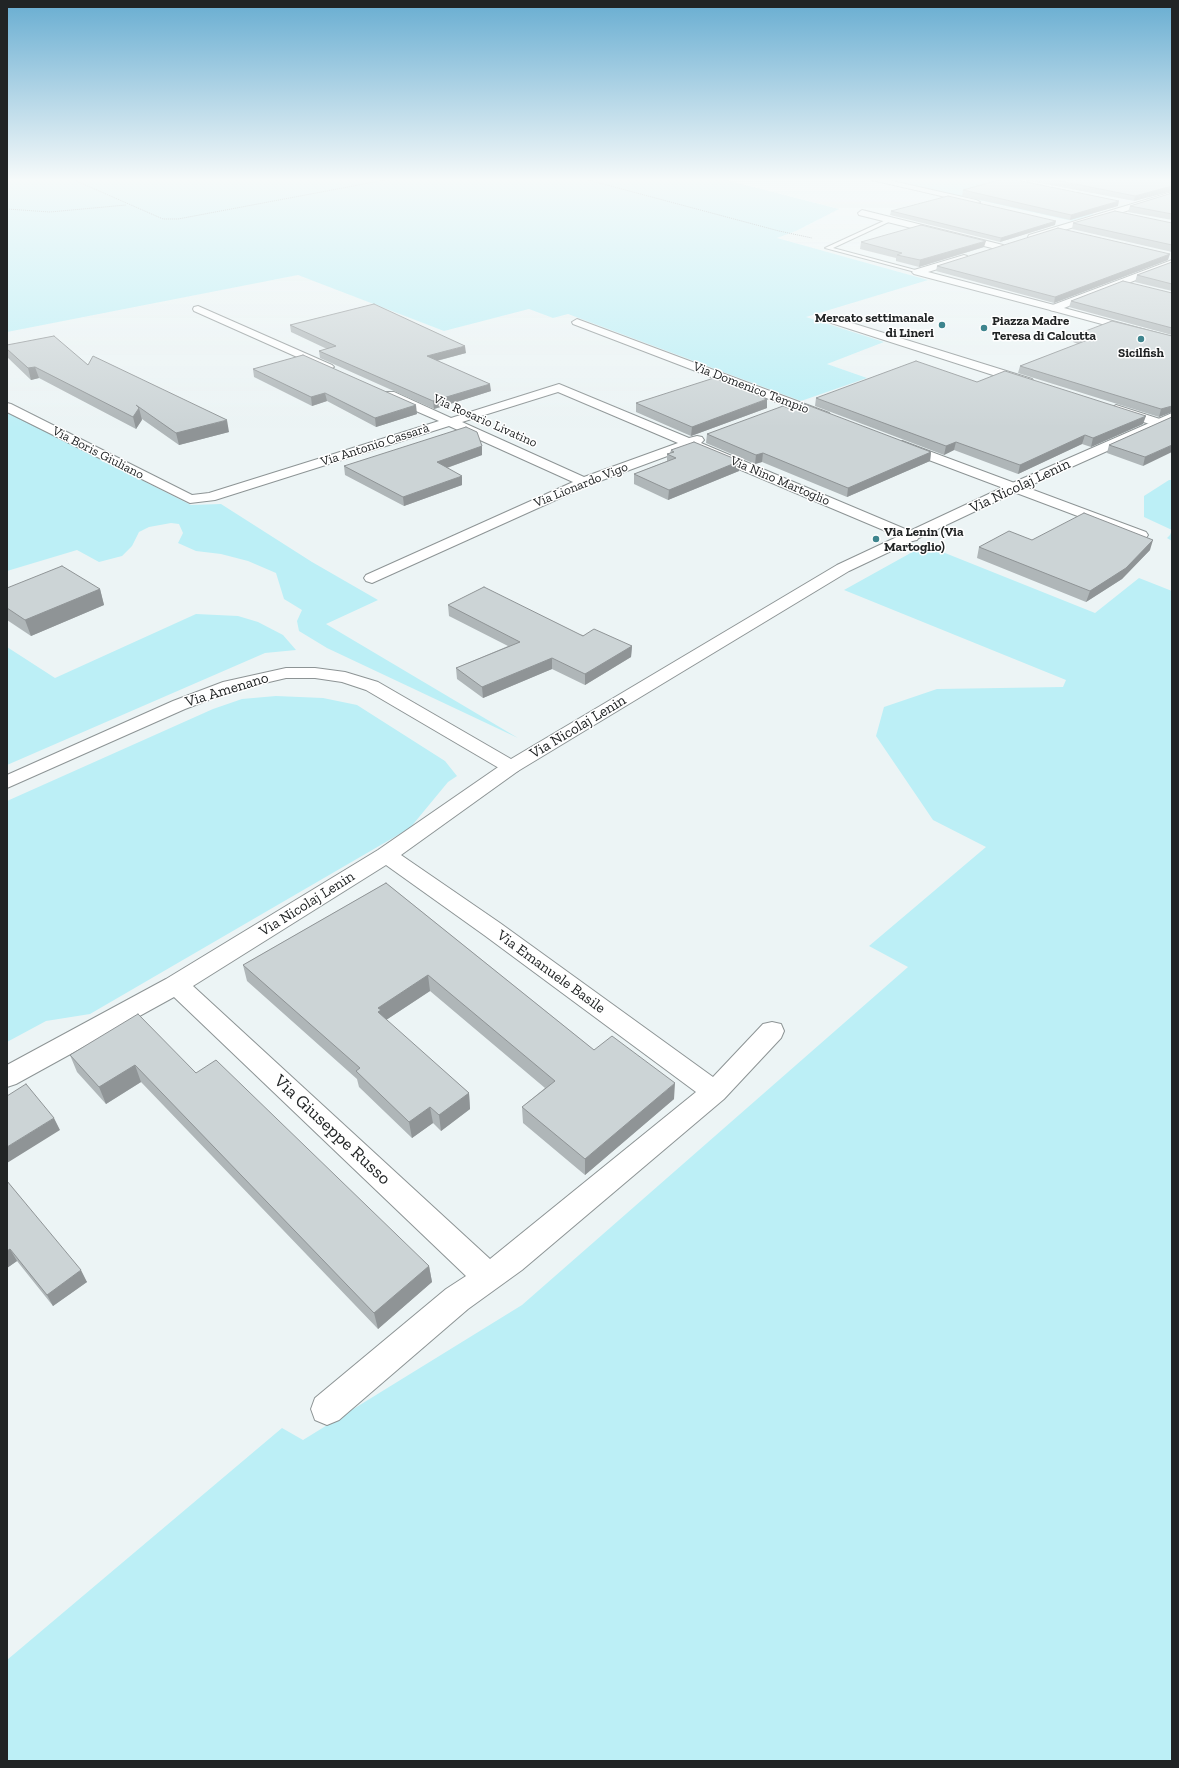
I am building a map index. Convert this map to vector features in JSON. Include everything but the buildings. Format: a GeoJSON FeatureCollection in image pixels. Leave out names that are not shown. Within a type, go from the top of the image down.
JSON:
{"type":"FeatureCollection","features":[{"type":"Feature","properties":{"kind":"street"},"geometry":{"type":"LineString","coordinates":[[918,272],[949,263]]}},
{"type":"Feature","properties":{"kind":"street"},"geometry":{"type":"LineString","coordinates":[[1054,308],[1172,263]]}},
{"type":"Feature","properties":{"kind":"street"},"geometry":{"type":"LineString","coordinates":[[918,272],[1172,340]]}},
{"type":"Feature","properties":{"kind":"street"},"geometry":{"type":"LineString","coordinates":[[1121,283],[1139,287]]}},
{"type":"Feature","properties":{"kind":"street"},"geometry":{"type":"LineString","coordinates":[[198,309],[341,373]]}},
{"type":"Feature","properties":{"kind":"street"},"geometry":{"type":"LineString","coordinates":[[826,318],[1042,386]]}},
{"type":"Feature","properties":{"kind":"street","name":"Via Domenico Tempio"},"geometry":{"type":"LineString","coordinates":[[578,322],[839,421]]}},
{"type":"Feature","properties":{"kind":"street","name":"Via Antonio Cassarà"},"geometry":{"type":"LineString","coordinates":[[190,499],[210,497],[559,388]]}},
{"type":"Feature","properties":{"kind":"street","name":"Via Nino Martoglio"},"geometry":{"type":"LineString","coordinates":[[559,388],[912,537]]}},
{"type":"Feature","properties":{"kind":"street","name":"Via Rosario Livatino"},"geometry":{"type":"LineString","coordinates":[[377,390],[584,482]]}},
{"type":"Feature","properties":{"kind":"street"},"geometry":{"type":"LineString","coordinates":[[780,410],[795,404]]}},
{"type":"Feature","properties":{"kind":"street"},"geometry":{"type":"LineString","coordinates":[[1101,405],[1166,420]]}},
{"type":"Feature","properties":{"kind":"street","name":"Via Boris Giuliano"},"geometry":{"type":"LineString","coordinates":[[7,407],[190,499]]}},
{"type":"Feature","properties":{"kind":"street","name":"Via Nicolaj Lenin"},"geometry":{"type":"LineString","coordinates":[[7,1077],[175,985],[386,855],[511,767],[843,568],[1166,420]]}},
{"type":"Feature","properties":{"kind":"street","name":"Via Lionardo Vigo"},"geometry":{"type":"LineString","coordinates":[[372,578],[584,482],[712,435]]}},
{"type":"Feature","properties":{"kind":"street"},"geometry":{"type":"LineString","coordinates":[[890,440],[1141,535]]}},
{"type":"Feature","properties":{"kind":"street","name":"Via Amenano"},"geometry":{"type":"LineString","coordinates":[[7,782],[179,705],[229,686],[286,673],[316,673],[345,677],[372,686],[511,767]]}},
{"type":"Feature","properties":{"kind":"street","name":"Via Emanuele Basile"},"geometry":{"type":"LineString","coordinates":[[386,855],[492,929],[715,1092]]}},
{"type":"Feature","properties":{"kind":"street","name":"Via Giuseppe Russo"},"geometry":{"type":"LineString","coordinates":[[175,985],[197,1003],[488,1277]]}},
{"type":"Feature","properties":{"kind":"street"},"geometry":{"type":"LineString","coordinates":[[327,1409],[457,1299],[512,1261],[715,1092],[772,1031]]}},
{"type":"Feature","properties":{"kind":"lane"},"geometry":{"type":"LineString","coordinates":[[882,263],[918,272]]}},
{"type":"Feature","properties":{"kind":"shaded area"},"geometry":{"type":"Polygon","coordinates":[[[7,263],[865,263],[928,280],[806,317],[884,342],[827,364],[867,378],[801,401],[568,314],[553,318],[529,309],[444,331],[298,275],[7,332],[7,263]]]}},
{"type":"Feature","properties":{"kind":"shaded area"},"geometry":{"type":"Polygon","coordinates":[[[7,412],[191,505],[221,504],[312,562],[378,600],[326,624],[518,738],[327,648],[299,631],[297,621],[302,610],[284,599],[276,573],[248,561],[221,554],[196,551],[178,543],[183,533],[179,524],[171,523],[149,527],[139,532],[132,546],[122,556],[99,562],[77,550],[7,571],[7,412]]]}},
{"type":"Feature","properties":{"kind":"shaded area"},"geometry":{"type":"Polygon","coordinates":[[[1169,480],[1172,480],[1172,530],[1144,517],[1144,496],[1169,480]]]}},
{"type":"Feature","properties":{"kind":"shaded area"},"geometry":{"type":"Polygon","coordinates":[[[1172,530],[1172,541],[1167,538],[1172,530]]]}},
{"type":"Feature","properties":{"kind":"shaded area"},"geometry":{"type":"Polygon","coordinates":[[[925,545],[1095,613],[1139,578],[1172,591],[1172,1761],[7,1761],[7,1660],[282,1428],[303,1440],[522,1305],[908,967],[869,946],[986,847],[933,820],[876,736],[884,707],[937,689],[1063,687],[1066,680],[844,590],[925,545]]]}},
{"type":"Feature","properties":{"kind":"shaded area"},"geometry":{"type":"Polygon","coordinates":[[[196,614],[238,616],[258,622],[283,635],[296,650],[265,653],[7,765],[7,647],[55,678],[196,614]]]}},
{"type":"Feature","properties":{"kind":"shaded area"},"geometry":{"type":"Polygon","coordinates":[[[276,696],[323,698],[357,705],[445,761],[457,776],[448,782],[410,828],[90,1014],[46,1021],[7,1042],[7,801],[213,709],[242,699],[276,696]]]}},
{"type":"Feature","properties":{"kind":"place","name":"Mercato settimanale di Lineri"},"geometry":{"type":"Point","coordinates":[942,325]}},
{"type":"Feature","properties":{"kind":"place","name":"Piazza Madre Teresa di Calcutta"},"geometry":{"type":"Point","coordinates":[984,328]}},
{"type":"Feature","properties":{"kind":"place","name":"Sicilfish"},"geometry":{"type":"Point","coordinates":[1141,339]}},
{"type":"Feature","properties":{"kind":"place","name":"Via Lenin (Via Martoglio)"},"geometry":{"type":"Point","coordinates":[876,539]}}]}
